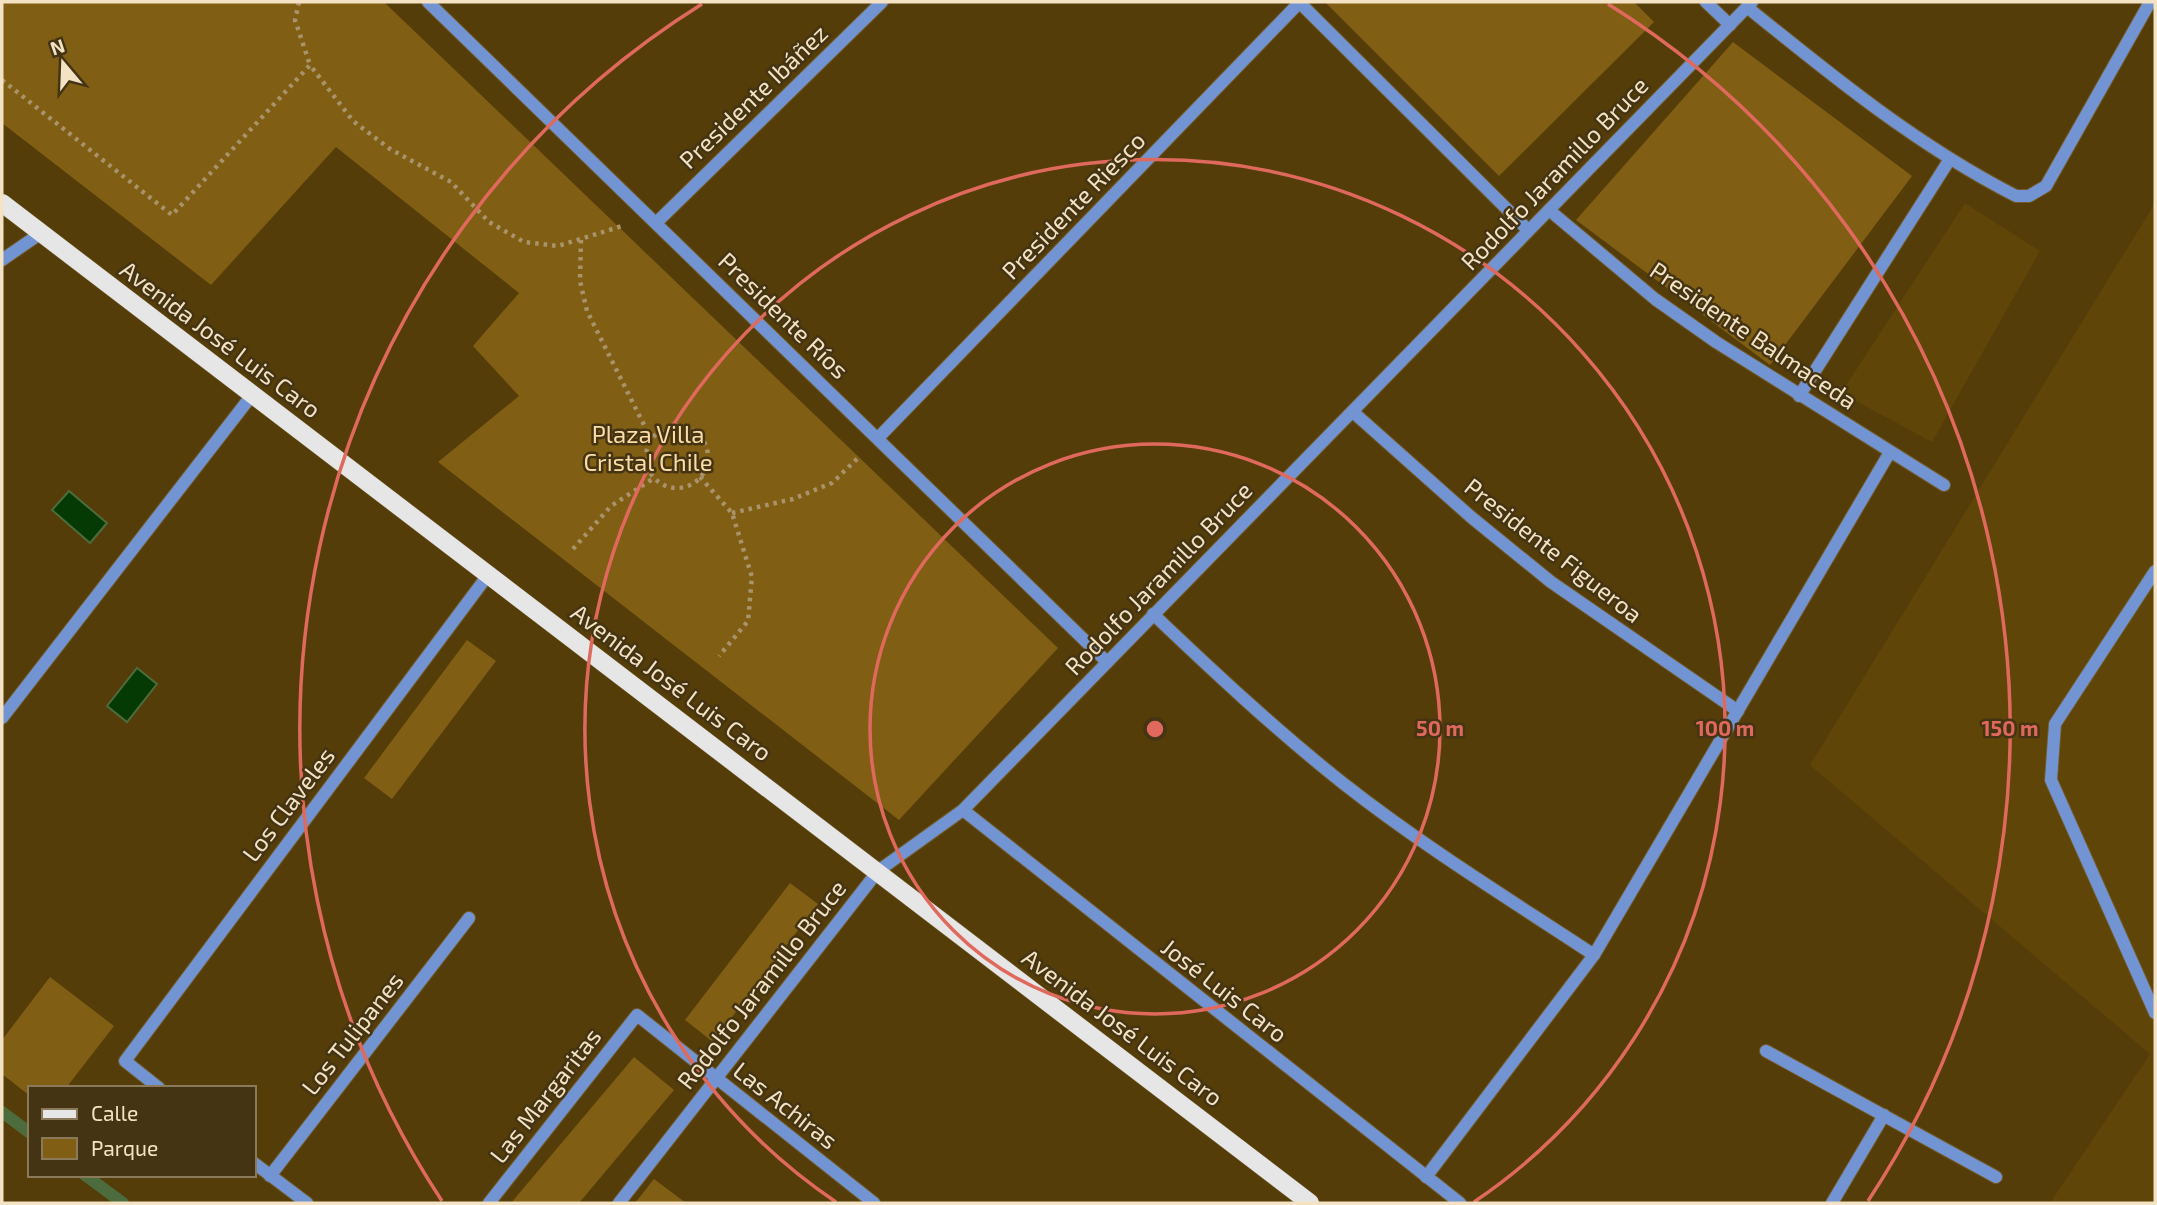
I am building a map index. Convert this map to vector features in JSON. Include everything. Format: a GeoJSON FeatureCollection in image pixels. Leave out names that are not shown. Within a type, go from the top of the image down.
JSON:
{"type":"FeatureCollection","features":[{"type":"Feature","properties":{"kind":"main road","name":"Avenida José Luis Caro"},"geometry":{"type":"LineString","coordinates":[[2,203],[1310,1203]]}},
{"type":"Feature","properties":{"kind":"street","name":"Presidente Ríos"},"geometry":{"type":"LineString","coordinates":[[428,2],[1107,662]]}},
{"type":"Feature","properties":{"kind":"street"},"geometry":{"type":"LineString","coordinates":[[1299,2],[1528,230]]}},
{"type":"Feature","properties":{"kind":"street","name":"Presidente Riesco"},"geometry":{"type":"LineString","coordinates":[[878,438],[1299,2]]}},
{"type":"Feature","properties":{"kind":"street"},"geometry":{"type":"LineString","coordinates":[[1706,2],[1730,24]]}},
{"type":"Feature","properties":{"kind":"street"},"geometry":{"type":"LineString","coordinates":[[1749,4],[1819,67],[1950,159],[2017,196],[2029,196],[2046,186],[2052,177],[2150,2]]}},
{"type":"Feature","properties":{"kind":"street","name":"Presidente Ibáñez"},"geometry":{"type":"LineString","coordinates":[[656,223],[874,4]]}},
{"type":"Feature","properties":{"kind":"street","name":"Rodolfo Jaramillo Bruce"},"geometry":{"type":"LineString","coordinates":[[619,1203],[878,872],[962,810],[1749,4]]}},
{"type":"Feature","properties":{"kind":"street"},"geometry":{"type":"LineString","coordinates":[[1799,396],[1950,159]]}},
{"type":"Feature","properties":{"kind":"street","name":"Presidente Balmaceda"},"geometry":{"type":"LineString","coordinates":[[1549,210],[1655,299],[1799,396],[1944,485]]}},
{"type":"Feature","properties":{"kind":"street"},"geometry":{"type":"LineString","coordinates":[[2,260],[41,233]]}},
{"type":"Feature","properties":{"kind":"street"},"geometry":{"type":"LineString","coordinates":[[2,718],[252,395]]}},
{"type":"Feature","properties":{"kind":"street","name":"Presidente Figueroa"},"geometry":{"type":"LineString","coordinates":[[1353,412],[1471,517],[1551,582],[1738,711]]}},
{"type":"Feature","properties":{"kind":"street"},"geometry":{"type":"LineString","coordinates":[[1426,1177],[1594,955],[1889,452]]}},
{"type":"Feature","properties":{"kind":"street"},"geometry":{"type":"LineString","coordinates":[[2155,571],[2055,724],[2051,780],[2155,1013]]}},
{"type":"Feature","properties":{"kind":"street","name":"Los Claveles"},"geometry":{"type":"LineString","coordinates":[[156,1086],[125,1061],[488,575]]}},
{"type":"Feature","properties":{"kind":"street"},"geometry":{"type":"LineString","coordinates":[[1153,614],[1262,716],[1345,785],[1426,845],[1594,955]]}},
{"type":"Feature","properties":{"kind":"street","name":"José Luis Caro"},"geometry":{"type":"LineString","coordinates":[[962,810],[1460,1203]]}},
{"type":"Feature","properties":{"kind":"street","name":"Los Tulipanes"},"geometry":{"type":"LineString","coordinates":[[270,1176],[469,918]]}},
{"type":"Feature","properties":{"kind":"street","name":"Las Achiras"},"geometry":{"type":"LineString","coordinates":[[636,1015],[874,1203]]}},
{"type":"Feature","properties":{"kind":"street","name":"Las Margaritas"},"geometry":{"type":"LineString","coordinates":[[489,1203],[636,1015]]}},
{"type":"Feature","properties":{"kind":"street"},"geometry":{"type":"LineString","coordinates":[[1766,1051],[1996,1177]]}},
{"type":"Feature","properties":{"kind":"street"},"geometry":{"type":"LineString","coordinates":[[1832,1203],[1884,1115]]}},
{"type":"Feature","properties":{"kind":"street"},"geometry":{"type":"LineString","coordinates":[[256,1165],[307,1203]]}},
{"type":"Feature","properties":{"kind":"path"},"geometry":{"type":"LineString","coordinates":[[299,2],[295,20],[310,65],[353,121],[390,149],[451,182],[489,222],[524,242],[558,246],[581,240],[611,226],[656,223]]}},
{"type":"Feature","properties":{"kind":"path"},"geometry":{"type":"LineString","coordinates":[[2,80],[172,215],[310,65]]}},
{"type":"Feature","properties":{"kind":"path"},"geometry":{"type":"LineString","coordinates":[[581,240],[580,281],[587,311],[651,439]]}},
{"type":"Feature","properties":{"kind":"path"},"geometry":{"type":"LineString","coordinates":[[677,425],[696,432],[703,439],[708,458],[700,477],[683,487],[672,488],[654,478],[645,459],[651,439],[667,427],[677,425]]}},
{"type":"Feature","properties":{"kind":"path"},"geometry":{"type":"LineString","coordinates":[[732,513],[793,499],[832,483],[878,438]]}},
{"type":"Feature","properties":{"kind":"path"},"geometry":{"type":"LineString","coordinates":[[700,477],[732,513],[752,577],[748,621],[719,656]]}},
{"type":"Feature","properties":{"kind":"path"},"geometry":{"type":"LineString","coordinates":[[573,549],[611,506],[654,478]]}},
{"type":"Feature","properties":{"kind":"shaded area"},"geometry":{"type":"Polygon","coordinates":[[[1965,203],[2040,251],[1932,442],[1841,393],[1965,203]]]}},
{"type":"Feature","properties":{"kind":"shaded area"},"geometry":{"type":"Polygon","coordinates":[[[2155,203],[2155,1203],[2050,1203],[2150,1054],[1810,765],[2155,203]]]}},
{"type":"Feature","properties":{"kind":"shaded area"},"geometry":{"type":"Polygon","coordinates":[[[69,491],[107,523],[90,543],[52,510],[69,491]]]}},
{"type":"Feature","properties":{"kind":"shaded area"},"geometry":{"type":"Polygon","coordinates":[[[137,668],[157,684],[127,722],[107,706],[137,668]]]}},
{"type":"Feature","properties":{"kind":"green space","name":"Plaza Villa Cristal Chile"},"geometry":{"type":"Polygon","coordinates":[[[2,2],[384,2],[1058,648],[899,820],[438,462],[519,396],[473,346],[519,293],[336,147],[211,285],[2,123],[2,2]]]}},
{"type":"Feature","properties":{"kind":"green space"},"geometry":{"type":"Polygon","coordinates":[[[1325,2],[1634,2],[1654,22],[1499,176],[1325,2]]]}},
{"type":"Feature","properties":{"kind":"green space"},"geometry":{"type":"Polygon","coordinates":[[[1733,42],[1912,176],[1770,365],[1576,220],[1733,42]]]}},
{"type":"Feature","properties":{"kind":"green space"},"geometry":{"type":"Polygon","coordinates":[[[467,640],[496,661],[392,799],[364,778],[467,640]]]}},
{"type":"Feature","properties":{"kind":"green space"},"geometry":{"type":"Polygon","coordinates":[[[790,883],[818,904],[713,1042],[685,1020],[790,883]]]}},
{"type":"Feature","properties":{"kind":"green space"},"geometry":{"type":"Polygon","coordinates":[[[50,977],[114,1026],[68,1086],[28,1086],[28,1094],[2,1074],[2,1040],[50,977]]]}},
{"type":"Feature","properties":{"kind":"green space"},"geometry":{"type":"Polygon","coordinates":[[[634,1057],[674,1090],[579,1203],[511,1203],[634,1057]]]}},
{"type":"Feature","properties":{"kind":"green space"},"geometry":{"type":"Polygon","coordinates":[[[654,1179],[686,1203],[635,1203],[654,1179]]]}},
{"type":"Feature","properties":{"kind":"waterway"},"geometry":{"type":"LineString","coordinates":[[2,1112],[28,1132]]}},
{"type":"Feature","properties":{"kind":"waterway"},"geometry":{"type":"LineString","coordinates":[[88,1177],[123,1203]]}}]}
